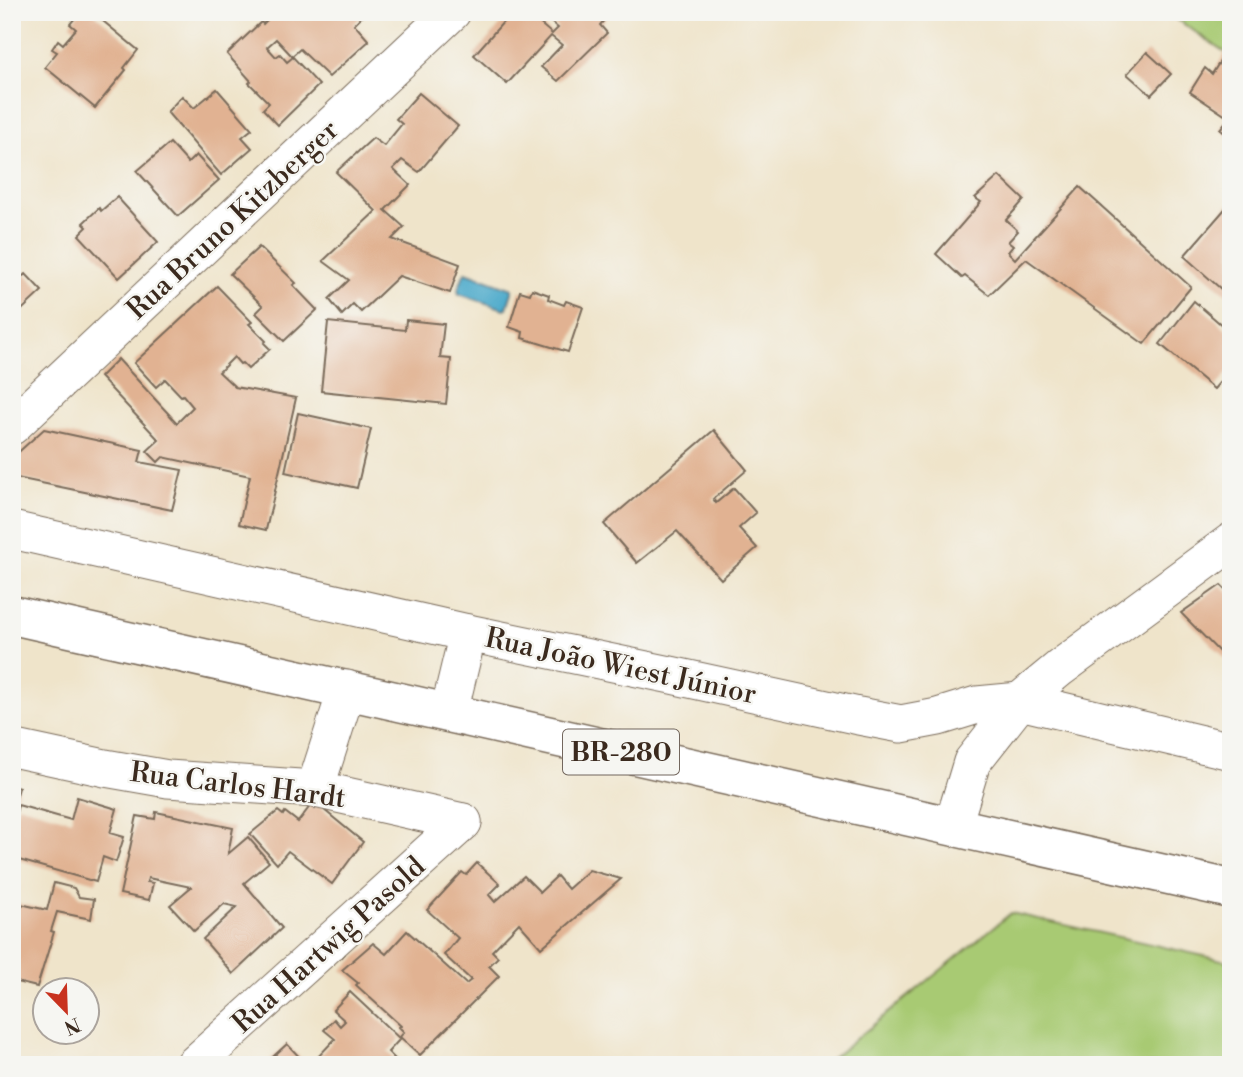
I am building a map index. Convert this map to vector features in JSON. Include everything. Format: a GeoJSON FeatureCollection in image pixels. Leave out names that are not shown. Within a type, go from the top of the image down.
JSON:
{"type":"FeatureCollection","features":[{"type":"Feature","properties":{"kind":"highway","name":"BR-280"},"geometry":{"type":"LineString","coordinates":[[12,614],[1231,889]]}},
{"type":"Feature","properties":{"kind":"street","name":"Rua Bruno Kitzberger"},"geometry":{"type":"LineString","coordinates":[[12,426],[452,12]]}},
{"type":"Feature","properties":{"kind":"street","name":"Rua João Wiest Júnior"},"geometry":{"type":"LineString","coordinates":[[12,530],[468,633],[901,724],[938,717],[977,705],[1020,701],[1231,751]]}},
{"type":"Feature","properties":{"kind":"street"},"geometry":{"type":"LineString","coordinates":[[953,825],[972,762],[1020,701],[1060,668],[1231,542]]}},
{"type":"Feature","properties":{"kind":"street"},"geometry":{"type":"LineString","coordinates":[[449,712],[468,633]]}},
{"type":"Feature","properties":{"kind":"street"},"geometry":{"type":"LineString","coordinates":[[315,789],[348,689]]}},
{"type":"Feature","properties":{"kind":"street","name":"Rua Carlos Hardt"},"geometry":{"type":"LineString","coordinates":[[12,748],[169,779],[315,789],[463,822]]}},
{"type":"Feature","properties":{"kind":"street","name":"Rua Hartwig Pasold"},"geometry":{"type":"LineString","coordinates":[[194,1065],[463,822]]}},
{"type":"Feature","properties":{"kind":"green space"},"geometry":{"type":"Polygon","coordinates":[[[1166,12],[1231,12],[1231,56],[1166,12]]]}},
{"type":"Feature","properties":{"kind":"green space"},"geometry":{"type":"Polygon","coordinates":[[[1011,913],[1231,962],[1231,1065],[824,1065],[1011,913]]]}},
{"type":"Feature","properties":{"kind":"water"},"geometry":{"type":"Polygon","coordinates":[[[466,272],[513,289],[507,308],[459,294],[458,290],[466,272]]]}},
{"type":"Feature","properties":{"kind":"building"},"geometry":{"type":"Polygon","coordinates":[[[80,12],[92,12],[138,50],[124,68],[126,70],[95,108],[45,67],[57,52],[52,49],[58,40],[63,44],[76,29],[70,24],[80,12]]]}},
{"type":"Feature","properties":{"kind":"building"},"geometry":{"type":"Polygon","coordinates":[[[275,12],[366,12],[354,24],[369,41],[329,77],[300,49],[292,56],[276,39],[267,47],[276,57],[280,54],[287,62],[293,57],[319,85],[278,125],[263,109],[269,103],[249,83],[251,81],[227,54],[275,12]]]}},
{"type":"Feature","properties":{"kind":"building"},"geometry":{"type":"Polygon","coordinates":[[[512,12],[523,18],[528,13],[552,34],[558,28],[539,12],[611,12],[600,25],[607,33],[558,81],[541,67],[562,45],[551,36],[507,84],[474,55],[512,12]]]}},
{"type":"Feature","properties":{"kind":"building"},"geometry":{"type":"Polygon","coordinates":[[[1147,52],[1171,74],[1151,95],[1127,74],[1147,52]]]}},
{"type":"Feature","properties":{"kind":"building"},"geometry":{"type":"Polygon","coordinates":[[[1226,52],[1231,55],[1231,139],[1220,129],[1229,118],[1190,92],[1205,68],[1212,74],[1226,52]]]}},
{"type":"Feature","properties":{"kind":"building"},"geometry":{"type":"Polygon","coordinates":[[[217,89],[252,129],[242,137],[252,148],[221,175],[167,112],[182,96],[194,108],[217,89]]]}},
{"type":"Feature","properties":{"kind":"building"},"geometry":{"type":"Polygon","coordinates":[[[419,93],[458,126],[419,172],[402,160],[393,169],[410,185],[385,210],[404,227],[392,239],[460,264],[450,293],[399,276],[361,312],[353,304],[342,315],[329,299],[349,280],[323,261],[376,211],[336,172],[373,138],[384,146],[402,124],[396,119],[419,93]]]}},
{"type":"Feature","properties":{"kind":"building"},"geometry":{"type":"Polygon","coordinates":[[[170,143],[188,163],[196,155],[219,180],[178,216],[137,171],[170,143]]]}},
{"type":"Feature","properties":{"kind":"building"},"geometry":{"type":"Polygon","coordinates":[[[999,176],[1024,200],[1006,220],[1018,231],[1008,242],[1013,246],[1008,252],[1015,259],[1080,187],[1191,287],[1144,344],[1026,259],[989,295],[965,276],[962,278],[936,254],[981,202],[975,198],[999,176]]]}},
{"type":"Feature","properties":{"kind":"building"},"geometry":{"type":"Polygon","coordinates":[[[117,197],[158,242],[119,278],[79,235],[87,227],[83,223],[99,208],[101,211],[117,197]]]}},
{"type":"Feature","properties":{"kind":"building"},"geometry":{"type":"Polygon","coordinates":[[[1231,202],[1231,298],[1184,256],[1231,202]]]}},
{"type":"Feature","properties":{"kind":"building"},"geometry":{"type":"Polygon","coordinates":[[[259,247],[296,283],[293,285],[317,310],[284,341],[256,313],[263,306],[230,274],[259,247]]]}},
{"type":"Feature","properties":{"kind":"building"},"geometry":{"type":"Polygon","coordinates":[[[12,264],[42,291],[12,319],[12,264]]]}},
{"type":"Feature","properties":{"kind":"building"},"geometry":{"type":"Polygon","coordinates":[[[217,286],[252,322],[249,324],[270,349],[248,369],[234,357],[219,372],[235,387],[296,398],[266,530],[239,524],[250,476],[163,457],[158,462],[147,451],[159,440],[100,377],[118,359],[177,423],[193,407],[165,379],[156,387],[134,363],[217,286]]]}},
{"type":"Feature","properties":{"kind":"building"},"geometry":{"type":"Polygon","coordinates":[[[532,289],[549,295],[548,299],[564,305],[566,301],[583,307],[568,352],[522,338],[523,332],[509,327],[520,291],[530,294],[532,289]]]}},
{"type":"Feature","properties":{"kind":"building"},"geometry":{"type":"Polygon","coordinates":[[[1194,301],[1231,333],[1231,369],[1214,389],[1160,344],[1194,301]]]}},
{"type":"Feature","properties":{"kind":"building"},"geometry":{"type":"Polygon","coordinates":[[[406,320],[444,324],[440,358],[451,359],[446,404],[321,391],[328,322],[405,330],[406,320]]]}},
{"type":"Feature","properties":{"kind":"building"},"geometry":{"type":"Polygon","coordinates":[[[298,413],[371,429],[357,488],[285,472],[298,413]]]}},
{"type":"Feature","properties":{"kind":"building"},"geometry":{"type":"Polygon","coordinates":[[[44,429],[142,450],[139,462],[182,470],[172,510],[12,477],[12,458],[44,429]]]}},
{"type":"Feature","properties":{"kind":"building"},"geometry":{"type":"Polygon","coordinates":[[[714,430],[747,470],[713,499],[716,503],[734,488],[756,513],[739,528],[757,548],[721,579],[677,531],[637,563],[604,524],[714,430]]]}},
{"type":"Feature","properties":{"kind":"building"},"geometry":{"type":"Polygon","coordinates":[[[1221,585],[1231,595],[1231,664],[1181,613],[1221,585]]]}},
{"type":"Feature","properties":{"kind":"building"},"geometry":{"type":"Polygon","coordinates":[[[12,786],[19,788],[13,808],[12,808],[12,786]]]}},
{"type":"Feature","properties":{"kind":"building"},"geometry":{"type":"Polygon","coordinates":[[[77,797],[117,809],[110,833],[124,837],[116,862],[103,857],[96,882],[12,858],[12,828],[18,805],[71,820],[77,797]]]}},
{"type":"Feature","properties":{"kind":"building"},"geometry":{"type":"Polygon","coordinates":[[[311,805],[315,809],[318,805],[363,842],[332,884],[288,851],[277,864],[250,834],[278,811],[283,815],[285,812],[298,822],[311,805]]]}},
{"type":"Feature","properties":{"kind":"building"},"geometry":{"type":"Polygon","coordinates":[[[156,812],[233,828],[228,854],[248,837],[269,862],[244,883],[282,928],[233,974],[203,939],[237,907],[224,904],[194,931],[170,905],[191,887],[148,878],[147,882],[153,883],[149,900],[120,894],[137,816],[155,819],[156,812]]]}},
{"type":"Feature","properties":{"kind":"building"},"geometry":{"type":"Polygon","coordinates":[[[477,863],[500,884],[489,895],[495,902],[524,876],[540,892],[557,876],[568,889],[589,870],[621,879],[541,948],[519,923],[492,951],[498,957],[489,966],[499,976],[420,1055],[400,1037],[404,1032],[399,1027],[401,1026],[342,970],[373,943],[386,954],[407,931],[466,984],[471,980],[444,955],[458,938],[427,910],[462,872],[466,875],[477,863]]]}},
{"type":"Feature","properties":{"kind":"building"},"geometry":{"type":"Polygon","coordinates":[[[54,883],[74,888],[79,897],[94,899],[91,919],[57,912],[51,931],[54,932],[40,976],[32,976],[32,986],[12,981],[12,902],[47,910],[54,883]]]}},
{"type":"Feature","properties":{"kind":"building"},"geometry":{"type":"Polygon","coordinates":[[[350,992],[400,1039],[388,1052],[401,1065],[315,1065],[313,1062],[335,1039],[324,1030],[334,1019],[340,1026],[345,1021],[333,1010],[350,992]]]}},
{"type":"Feature","properties":{"kind":"building"},"geometry":{"type":"Polygon","coordinates":[[[287,1044],[307,1065],[264,1065],[287,1044]]]}}]}
